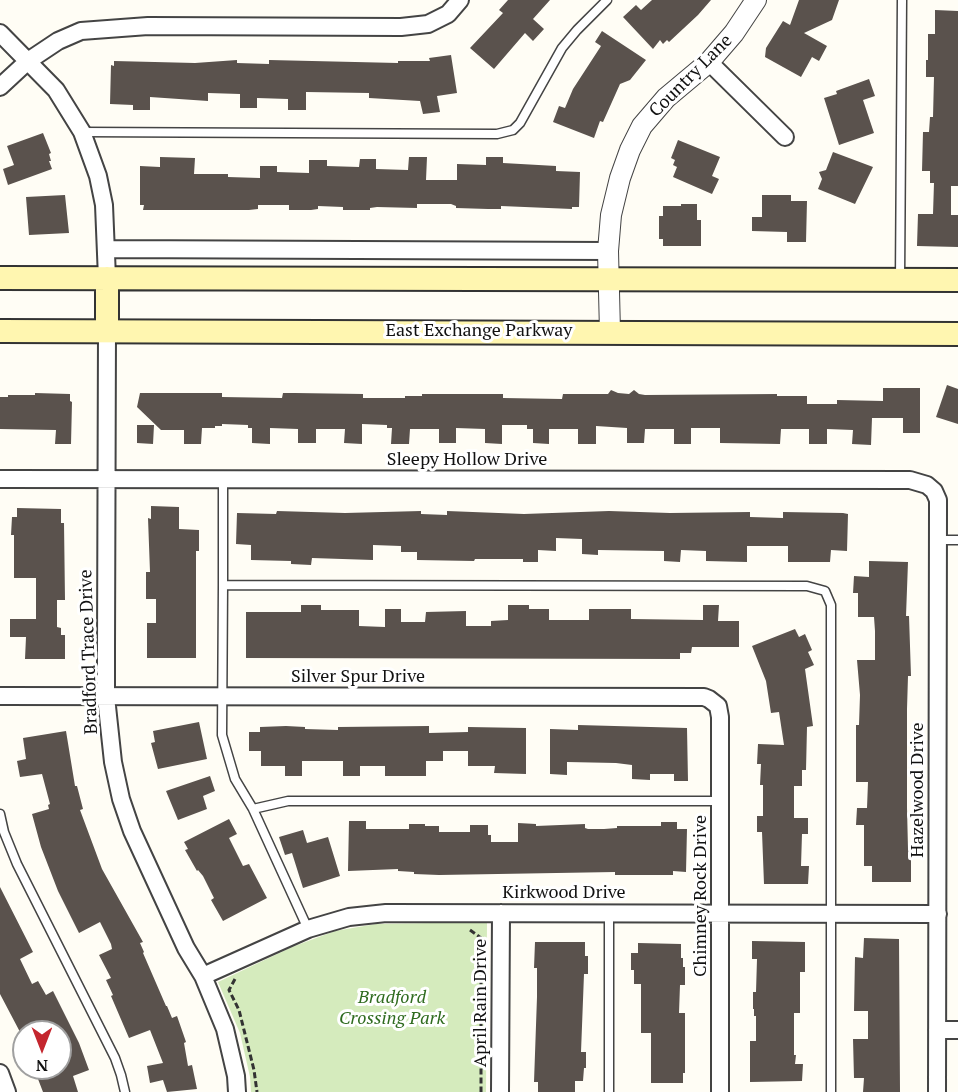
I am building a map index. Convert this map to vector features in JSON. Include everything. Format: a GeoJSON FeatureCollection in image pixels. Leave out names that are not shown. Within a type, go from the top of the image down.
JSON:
{"type":"FeatureCollection","features":[{"type":"Feature","properties":{"kind":"main road"},"geometry":{"type":"LineString","coordinates":[[0,278],[958,280]]}},
{"type":"Feature","properties":{"kind":"main road"},"geometry":{"type":"LineString","coordinates":[[107,278],[107,331]]}},
{"type":"Feature","properties":{"kind":"main road","name":"East Exchange Parkway"},"geometry":{"type":"LineString","coordinates":[[0,331],[958,334]]}},
{"type":"Feature","properties":{"kind":"street"},"geometry":{"type":"LineString","coordinates":[[0,87],[28,61],[58,41],[81,31],[148,26],[401,27],[429,24],[448,14],[460,0]]}},
{"type":"Feature","properties":{"kind":"street","name":"Country Lane"},"geometry":{"type":"LineString","coordinates":[[610,332],[608,250],[612,215],[620,178],[630,150],[642,126],[666,98],[709,62],[735,33],[756,0]]}},
{"type":"Feature","properties":{"kind":"street"},"geometry":{"type":"LineString","coordinates":[[0,33],[56,90],[82,132],[98,176],[104,205],[107,278]]}},
{"type":"Feature","properties":{"kind":"street"},"geometry":{"type":"LineString","coordinates":[[709,62],[785,137]]}},
{"type":"Feature","properties":{"kind":"street"},"geometry":{"type":"LineString","coordinates":[[107,249],[608,250]]}},
{"type":"Feature","properties":{"kind":"street","name":"Bradford Trace Drive"},"geometry":{"type":"LineString","coordinates":[[107,331],[106,697],[113,762],[121,799],[132,831],[225,1029],[236,1076],[237,1092]]}},
{"type":"Feature","properties":{"kind":"street","name":"Sleepy Hollow Drive"},"geometry":{"type":"LineString","coordinates":[[0,479],[910,480],[919,481],[931,489]]}},
{"type":"Feature","properties":{"kind":"street","name":"Hazelwood Drive"},"geometry":{"type":"LineString","coordinates":[[931,489],[938,500],[937,1092]]}},
{"type":"Feature","properties":{"kind":"street","name":"Silver Spur Drive"},"geometry":{"type":"LineString","coordinates":[[0,696],[704,697],[714,702]]}},
{"type":"Feature","properties":{"kind":"street","name":"Chimney Rock Drive"},"geometry":{"type":"LineString","coordinates":[[714,702],[718,706],[720,717],[720,1092]]}},
{"type":"Feature","properties":{"kind":"street","name":"Kirkwood Drive"},"geometry":{"type":"LineString","coordinates":[[202,976],[309,928],[349,917],[386,913],[938,914]]}},
{"type":"Feature","properties":{"kind":"street","name":"April Rain Drive"},"geometry":{"type":"LineString","coordinates":[[500,1092],[501,913]]}},
{"type":"Feature","properties":{"kind":"street"},"geometry":{"type":"LineString","coordinates":[[938,1030],[958,1030]]}},
{"type":"Feature","properties":{"kind":"street"},"geometry":{"type":"LineString","coordinates":[[0,1073],[7,1092]]}},
{"type":"Feature","properties":{"kind":"lane"},"geometry":{"type":"LineString","coordinates":[[82,132],[497,134],[513,130],[520,123],[562,48],[607,0]]}},
{"type":"Feature","properties":{"kind":"lane"},"geometry":{"type":"LineString","coordinates":[[900,280],[902,0]]}},
{"type":"Feature","properties":{"kind":"lane"},"geometry":{"type":"LineString","coordinates":[[222,479],[220,697],[222,735],[235,779],[253,809],[309,928]]}},
{"type":"Feature","properties":{"kind":"lane"},"geometry":{"type":"LineString","coordinates":[[938,540],[958,540]]}},
{"type":"Feature","properties":{"kind":"lane"},"geometry":{"type":"LineString","coordinates":[[222,585],[807,586],[825,591],[831,605],[831,1092]]}},
{"type":"Feature","properties":{"kind":"lane"},"geometry":{"type":"LineString","coordinates":[[253,809],[288,801],[720,801]]}},
{"type":"Feature","properties":{"kind":"lane"},"geometry":{"type":"LineString","coordinates":[[0,814],[4,832],[17,864],[115,1058],[125,1092]]}},
{"type":"Feature","properties":{"kind":"lane"},"geometry":{"type":"LineString","coordinates":[[609,913],[609,1092]]}},
{"type":"Feature","properties":{"kind":"path"},"geometry":{"type":"LineString","coordinates":[[467,927],[481,938],[481,1092]]}},
{"type":"Feature","properties":{"kind":"path"},"geometry":{"type":"LineString","coordinates":[[236,977],[229,990],[239,1010],[257,1092]]}},
{"type":"Feature","properties":{"kind":"green space","name":"Bradford Crossing Park"},"geometry":{"type":"Polygon","coordinates":[[[487,922],[486,1092],[251,1092],[240,1033],[218,982],[292,947],[335,931],[376,924],[487,922]]]}},
{"type":"Feature","properties":{"kind":"building"},"geometry":{"type":"Polygon","coordinates":[[[508,0],[550,0],[533,19],[544,29],[533,41],[525,33],[494,69],[470,48],[503,13],[499,10],[508,0]]]}},
{"type":"Feature","properties":{"kind":"building"},"geometry":{"type":"Polygon","coordinates":[[[652,0],[711,0],[669,42],[667,40],[663,44],[660,40],[653,49],[623,17],[636,5],[641,10],[652,0]]]}},
{"type":"Feature","properties":{"kind":"building"},"geometry":{"type":"Polygon","coordinates":[[[799,0],[839,0],[832,20],[804,33],[827,46],[819,61],[812,57],[801,77],[765,57],[766,48],[783,21],[790,25],[799,0]]]}},
{"type":"Feature","properties":{"kind":"building"},"geometry":{"type":"Polygon","coordinates":[[[935,10],[958,11],[958,186],[951,186],[951,215],[958,215],[958,247],[917,246],[918,214],[933,214],[934,183],[930,183],[930,171],[922,171],[923,132],[929,132],[930,117],[933,117],[934,77],[926,77],[926,60],[928,60],[928,34],[935,34],[935,10]]]}},
{"type":"Feature","properties":{"kind":"building"},"geometry":{"type":"Polygon","coordinates":[[[602,31],[646,60],[630,80],[620,84],[603,122],[600,121],[594,138],[553,122],[559,106],[565,108],[573,89],[601,46],[595,42],[602,31]]]}},
{"type":"Feature","properties":{"kind":"building"},"geometry":{"type":"Polygon","coordinates":[[[451,55],[457,93],[437,96],[440,112],[423,114],[420,101],[369,98],[369,93],[306,92],[306,110],[288,110],[288,99],[257,98],[257,108],[240,108],[240,94],[208,93],[208,101],[150,97],[150,110],[133,110],[133,105],[110,104],[111,65],[114,66],[114,61],[195,63],[237,60],[237,63],[269,64],[269,60],[398,63],[398,61],[430,61],[429,58],[451,55]]]}},
{"type":"Feature","properties":{"kind":"building"},"geometry":{"type":"Polygon","coordinates":[[[869,79],[875,96],[863,100],[874,133],[839,145],[824,98],[869,79]]]}},
{"type":"Feature","properties":{"kind":"building"},"geometry":{"type":"Polygon","coordinates":[[[43,133],[51,153],[49,154],[51,161],[49,161],[52,169],[8,185],[3,169],[14,165],[7,146],[43,133]]]}},
{"type":"Feature","properties":{"kind":"building"},"geometry":{"type":"Polygon","coordinates":[[[678,140],[720,157],[712,176],[719,179],[712,194],[673,177],[677,167],[673,165],[675,160],[671,158],[678,140]]]}},
{"type":"Feature","properties":{"kind":"building"},"geometry":{"type":"Polygon","coordinates":[[[833,152],[873,167],[855,204],[818,189],[822,179],[819,172],[826,170],[833,152]]]}},
{"type":"Feature","properties":{"kind":"building"},"geometry":{"type":"Polygon","coordinates":[[[160,157],[195,158],[194,174],[228,174],[228,177],[260,178],[260,166],[277,166],[277,172],[309,173],[309,160],[327,160],[327,166],[359,167],[360,159],[376,159],[376,169],[408,170],[409,157],[427,157],[426,180],[457,180],[457,164],[486,165],[486,157],[503,157],[503,163],[556,166],[556,171],[580,172],[579,207],[572,207],[572,209],[501,206],[501,209],[488,209],[456,208],[451,204],[417,204],[417,208],[377,207],[370,208],[370,210],[343,210],[343,207],[318,206],[318,209],[311,210],[289,210],[289,205],[258,205],[258,209],[249,210],[143,210],[144,205],[140,205],[140,166],[160,167],[160,157]]]}},
{"type":"Feature","properties":{"kind":"building"},"geometry":{"type":"Polygon","coordinates":[[[65,195],[69,233],[29,235],[26,197],[65,195]]]}},
{"type":"Feature","properties":{"kind":"building"},"geometry":{"type":"Polygon","coordinates":[[[762,195],[791,195],[791,201],[807,201],[806,242],[787,242],[787,232],[752,231],[752,217],[762,217],[762,195]]]}},
{"type":"Feature","properties":{"kind":"building"},"geometry":{"type":"Polygon","coordinates":[[[681,204],[697,204],[697,220],[701,220],[701,246],[663,246],[663,239],[659,239],[659,216],[663,216],[663,206],[681,206],[681,204]]]}},
{"type":"Feature","properties":{"kind":"building"},"geometry":{"type":"Polygon","coordinates":[[[947,385],[958,389],[958,424],[936,417],[947,385]]]}},
{"type":"Feature","properties":{"kind":"building"},"geometry":{"type":"Polygon","coordinates":[[[883,388],[920,388],[920,433],[903,433],[903,418],[872,418],[871,445],[852,444],[853,430],[827,429],[827,444],[809,444],[809,429],[781,429],[780,444],[720,443],[720,428],[691,428],[691,444],[674,444],[674,429],[645,429],[644,443],[627,443],[627,428],[596,426],[596,444],[578,444],[578,429],[549,429],[549,444],[533,443],[533,429],[527,429],[527,425],[502,425],[502,444],[485,443],[485,429],[456,428],[456,443],[439,443],[439,429],[410,429],[409,444],[391,444],[392,428],[387,428],[387,425],[362,424],[362,444],[344,443],[345,429],[316,429],[316,443],[298,443],[298,429],[270,428],[270,444],[252,443],[252,428],[248,428],[248,425],[222,424],[215,428],[202,428],[201,444],[184,444],[184,430],[161,430],[137,407],[140,393],[222,393],[222,397],[282,398],[283,393],[363,394],[363,398],[405,398],[405,396],[422,396],[422,394],[503,394],[503,398],[562,399],[563,394],[608,394],[611,390],[629,394],[634,390],[645,395],[777,394],[777,396],[807,396],[807,404],[837,404],[837,400],[883,401],[883,388]]]}},
{"type":"Feature","properties":{"kind":"building"},"geometry":{"type":"Polygon","coordinates":[[[35,393],[70,394],[72,402],[71,444],[55,444],[56,430],[0,429],[0,397],[35,395],[35,393]]]}},
{"type":"Feature","properties":{"kind":"building"},"geometry":{"type":"Polygon","coordinates":[[[137,425],[154,425],[153,444],[137,443],[137,425]]]}},
{"type":"Feature","properties":{"kind":"building"},"geometry":{"type":"Polygon","coordinates":[[[151,506],[179,507],[179,529],[199,530],[199,551],[196,551],[196,658],[147,658],[147,623],[156,623],[156,599],[146,599],[146,572],[150,572],[148,518],[151,519],[151,506]]]}},
{"type":"Feature","properties":{"kind":"building"},"geometry":{"type":"Polygon","coordinates":[[[17,508],[61,509],[61,523],[64,523],[65,600],[57,600],[57,627],[61,628],[61,635],[65,635],[65,659],[25,659],[26,637],[10,637],[10,619],[36,619],[36,578],[14,578],[14,535],[11,535],[12,517],[17,517],[17,508]]]}},
{"type":"Feature","properties":{"kind":"building"},"geometry":{"type":"Polygon","coordinates":[[[277,511],[345,513],[421,511],[421,514],[447,515],[447,511],[524,514],[609,511],[750,512],[750,517],[783,518],[783,512],[843,513],[848,514],[847,551],[831,550],[830,562],[788,562],[788,546],[747,546],[747,562],[706,561],[706,551],[681,550],[680,562],[664,561],[664,551],[598,550],[598,555],[582,554],[582,539],[556,538],[556,551],[538,550],[538,562],[523,562],[523,559],[417,560],[417,552],[401,552],[401,546],[373,545],[373,560],[312,558],[311,565],[291,564],[291,561],[251,560],[251,545],[236,544],[237,513],[276,514],[277,511]]]}},
{"type":"Feature","properties":{"kind":"building"},"geometry":{"type":"Polygon","coordinates":[[[869,561],[908,562],[906,616],[909,616],[911,676],[908,676],[907,709],[907,808],[911,882],[872,882],[872,866],[864,866],[864,825],[856,825],[857,808],[867,808],[868,782],[856,782],[856,725],[859,725],[860,695],[857,660],[875,660],[875,631],[874,617],[858,617],[858,593],[853,593],[854,576],[869,577],[869,561]]]}},
{"type":"Feature","properties":{"kind":"building"},"geometry":{"type":"Polygon","coordinates":[[[301,605],[321,605],[321,610],[359,610],[359,626],[385,627],[385,609],[401,609],[401,622],[425,622],[426,612],[466,611],[466,626],[491,626],[491,621],[508,620],[508,605],[529,605],[529,609],[549,609],[549,620],[589,620],[589,609],[631,609],[631,619],[703,620],[703,605],[719,605],[718,621],[739,621],[739,647],[692,647],[691,653],[680,653],[680,659],[246,658],[246,612],[301,612],[301,605]]]}},
{"type":"Feature","properties":{"kind":"building"},"geometry":{"type":"Polygon","coordinates":[[[795,629],[799,637],[805,634],[812,650],[808,652],[814,665],[805,669],[813,726],[807,727],[806,770],[802,770],[802,786],[794,786],[794,818],[808,818],[808,834],[802,834],[801,866],[809,866],[808,884],[764,884],[762,832],[757,832],[757,816],[763,816],[763,785],[760,785],[761,764],[757,764],[758,744],[784,745],[779,712],[771,713],[766,681],[752,646],[795,629]]]}},
{"type":"Feature","properties":{"kind":"building"},"geometry":{"type":"Polygon","coordinates":[[[199,722],[207,759],[158,769],[151,743],[155,742],[153,731],[199,722]]]}},
{"type":"Feature","properties":{"kind":"building"},"geometry":{"type":"Polygon","coordinates":[[[578,725],[687,728],[688,781],[674,781],[674,774],[650,774],[650,780],[632,779],[632,765],[616,763],[567,762],[567,775],[550,774],[550,729],[578,730],[578,725]]]}},
{"type":"Feature","properties":{"kind":"building"},"geometry":{"type":"Polygon","coordinates":[[[286,726],[338,730],[338,727],[429,726],[429,733],[468,732],[468,727],[526,728],[526,774],[494,773],[495,766],[468,766],[468,751],[443,751],[443,761],[426,761],[426,776],[385,776],[385,766],[360,766],[360,776],[343,776],[343,761],[302,761],[302,776],[285,776],[285,766],[261,766],[261,751],[249,751],[249,732],[260,732],[260,727],[286,726]]]}},
{"type":"Feature","properties":{"kind":"building"},"geometry":{"type":"Polygon","coordinates":[[[66,731],[75,786],[77,786],[83,809],[80,810],[102,869],[143,942],[140,943],[143,953],[166,1006],[172,1018],[177,1016],[186,1042],[184,1043],[188,1066],[192,1065],[197,1089],[167,1092],[163,1080],[150,1083],[147,1066],[163,1063],[150,1030],[129,1038],[106,980],[111,978],[99,955],[112,949],[111,944],[100,922],[79,933],[58,891],[41,847],[32,814],[49,809],[50,804],[42,774],[20,777],[17,761],[26,759],[23,738],[66,731]]]}},
{"type":"Feature","properties":{"kind":"building"},"geometry":{"type":"Polygon","coordinates":[[[210,776],[215,791],[203,796],[207,809],[178,820],[166,791],[210,776]]]}},
{"type":"Feature","properties":{"kind":"building"},"geometry":{"type":"Polygon","coordinates":[[[229,819],[237,834],[229,838],[243,866],[249,864],[267,898],[223,921],[211,900],[214,898],[203,876],[197,871],[185,850],[188,849],[184,842],[229,819]]]}},
{"type":"Feature","properties":{"kind":"building"},"geometry":{"type":"Polygon","coordinates":[[[349,821],[366,821],[366,829],[409,829],[409,824],[425,824],[425,826],[439,826],[439,832],[470,832],[470,825],[488,825],[491,842],[518,842],[518,823],[536,824],[536,826],[585,824],[585,828],[588,829],[604,829],[617,828],[617,826],[661,826],[661,822],[677,822],[677,829],[687,829],[686,872],[673,871],[673,875],[615,875],[615,872],[439,875],[414,874],[414,872],[398,871],[398,869],[348,871],[349,821]]]}},
{"type":"Feature","properties":{"kind":"building"},"geometry":{"type":"Polygon","coordinates":[[[303,830],[307,843],[328,837],[340,876],[303,888],[292,853],[285,855],[279,837],[303,830]]]}},
{"type":"Feature","properties":{"kind":"building"},"geometry":{"type":"Polygon","coordinates":[[[0,887],[33,952],[20,959],[32,984],[38,981],[46,995],[53,991],[68,1020],[14,1020],[0,994],[0,887]]]}},
{"type":"Feature","properties":{"kind":"building"},"geometry":{"type":"Polygon","coordinates":[[[864,938],[899,939],[900,1092],[863,1092],[864,1078],[854,1078],[853,1039],[868,1039],[868,1011],[854,1011],[855,957],[863,958],[864,938]]]}},
{"type":"Feature","properties":{"kind":"building"},"geometry":{"type":"Polygon","coordinates":[[[752,941],[805,942],[805,972],[800,972],[800,1013],[794,1013],[795,1064],[803,1064],[802,1081],[750,1082],[750,1041],[756,1041],[753,992],[756,992],[757,959],[752,959],[752,941]]]}},
{"type":"Feature","properties":{"kind":"building"},"geometry":{"type":"Polygon","coordinates":[[[535,942],[585,942],[588,974],[584,974],[581,1052],[586,1052],[586,1068],[584,1068],[583,1081],[575,1081],[575,1092],[538,1092],[538,1082],[534,1082],[537,997],[537,968],[534,968],[535,942]]]}},
{"type":"Feature","properties":{"kind":"building"},"geometry":{"type":"Polygon","coordinates":[[[638,943],[681,944],[681,958],[683,958],[683,967],[685,967],[685,985],[680,985],[679,1013],[685,1013],[683,1083],[651,1083],[651,1033],[641,1033],[641,984],[634,984],[634,970],[631,970],[631,953],[638,953],[638,943]]]}},
{"type":"Feature","properties":{"kind":"building"},"geometry":{"type":"Polygon","coordinates":[[[72,1029],[89,1070],[73,1076],[78,1092],[43,1092],[38,1080],[72,1080],[72,1029]]]}}]}
